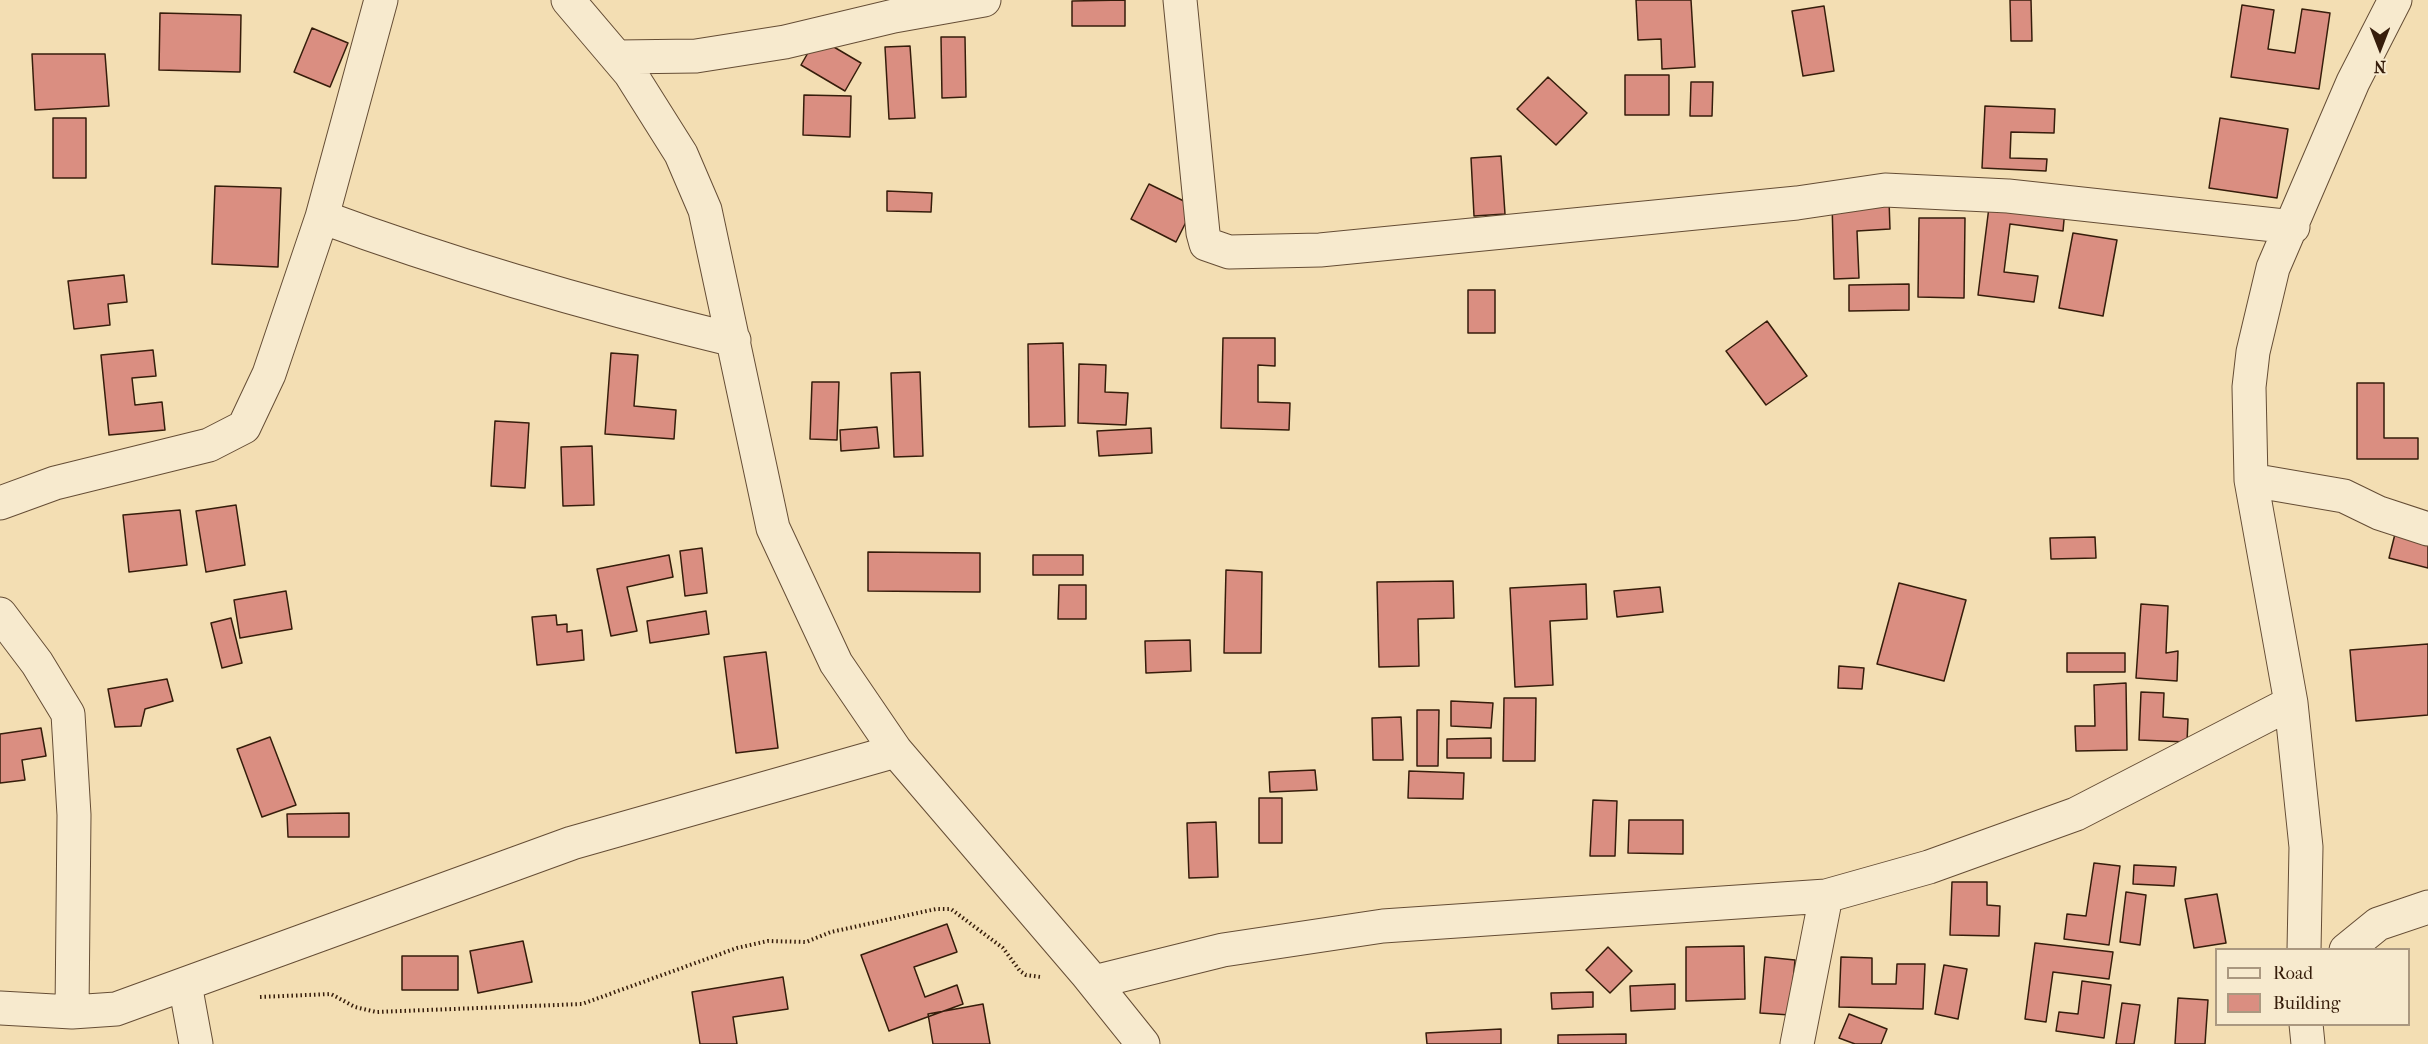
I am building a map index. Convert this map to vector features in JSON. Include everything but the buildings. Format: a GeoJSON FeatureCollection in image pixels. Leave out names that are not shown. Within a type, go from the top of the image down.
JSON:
{"type":"FeatureCollection","features":[{"type":"Feature","properties":{"kind":"street"},"geometry":{"type":"LineString","coordinates":[[0,503],[55,483],[209,445],[244,427],[269,374],[322,217],[381,0]]}},
{"type":"Feature","properties":{"kind":"street"},"geometry":{"type":"LineString","coordinates":[[568,0],[618,57],[681,154],[705,210],[773,528],[836,663],[896,751],[1090,977],[1143,1044]]}},
{"type":"Feature","properties":{"kind":"street"},"geometry":{"type":"LineString","coordinates":[[618,57],[696,56],[785,42],[894,16],[984,0]]}},
{"type":"Feature","properties":{"kind":"street"},"geometry":{"type":"LineString","coordinates":[[1180,0],[1203,233],[1206,244],[1216,250],[1256,253],[1332,249],[1797,203],[1885,190],[2008,196],[2293,227]]}},
{"type":"Feature","properties":{"kind":"street"},"geometry":{"type":"LineString","coordinates":[[2304,948],[2306,847],[2291,703],[2251,480],[2248,412],[2253,352],[2274,268],[2293,227],[2325,142],[2396,0]]}},
{"type":"Feature","properties":{"kind":"street"},"geometry":{"type":"LineString","coordinates":[[322,217],[396,244],[527,286],[594,306],[734,340]]}},
{"type":"Feature","properties":{"kind":"street"},"geometry":{"type":"LineString","coordinates":[[2251,480],[2344,496],[2379,513],[2428,529]]}},
{"type":"Feature","properties":{"kind":"street"},"geometry":{"type":"LineString","coordinates":[[0,614],[37,663],[68,714],[74,815],[72,1012]]}},
{"type":"Feature","properties":{"kind":"street"},"geometry":{"type":"LineString","coordinates":[[1090,977],[1223,950],[1383,926],[1826,896],[1929,867],[2076,814],[2291,703]]}},
{"type":"Feature","properties":{"kind":"street"},"geometry":{"type":"LineString","coordinates":[[0,1008],[72,1012],[116,1009],[572,843],[896,751]]}},
{"type":"Feature","properties":{"kind":"street"},"geometry":{"type":"LineString","coordinates":[[1797,1044],[1826,896]]}},
{"type":"Feature","properties":{"kind":"street"},"geometry":{"type":"LineString","coordinates":[[2348,948],[2378,924],[2428,907]]}},
{"type":"Feature","properties":{"kind":"street"},"geometry":{"type":"LineString","coordinates":[[184,984],[196,1044]]}},
{"type":"Feature","properties":{"kind":"street"},"geometry":{"type":"LineString","coordinates":[[2306,1026],[2307,1044]]}},
{"type":"Feature","properties":{"kind":"path"},"geometry":{"type":"LineString","coordinates":[[256,997],[331,994],[355,1007],[376,1012],[582,1004],[738,948],[768,941],[806,942],[831,932],[936,909],[951,909],[961,916],[1004,948],[1026,975],[1090,977]]}}]}
